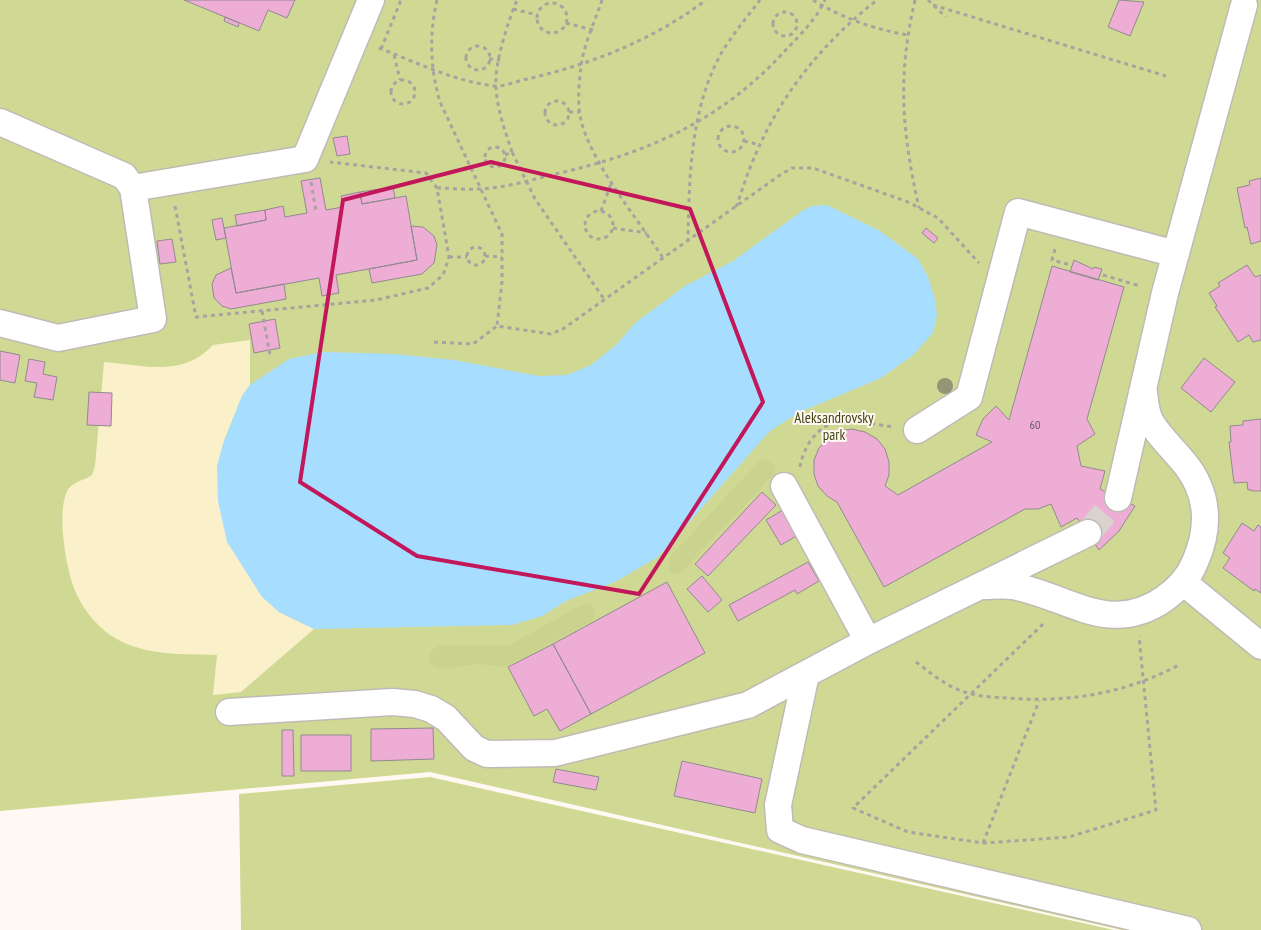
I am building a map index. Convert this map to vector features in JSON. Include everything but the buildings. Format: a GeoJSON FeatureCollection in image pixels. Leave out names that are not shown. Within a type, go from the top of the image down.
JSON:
{"type":"FeatureCollection","features":[{"type":"Feature","properties":{"kind":"lane"},"geometry":{"type":"LineString","coordinates":[[133,188],[308,170],[371,0]]}},
{"type":"Feature","properties":{"kind":"lane"},"geometry":{"type":"LineString","coordinates":[[1118,498],[1143,385],[1176,254],[1246,6]]}},
{"type":"Feature","properties":{"kind":"lane"},"geometry":{"type":"LineString","coordinates":[[0,122],[124,176],[133,188],[153,319],[58,338],[0,323]]}},
{"type":"Feature","properties":{"kind":"lane"},"geometry":{"type":"LineString","coordinates":[[917,430],[969,397],[1018,212],[1176,254]]}},
{"type":"Feature","properties":{"kind":"lane"},"geometry":{"type":"LineString","coordinates":[[977,586],[1012,586],[1039,593],[1082,610],[1119,615],[1136,613],[1157,604],[1183,582],[1193,569],[1201,548],[1205,523],[1203,502],[1198,484],[1183,460],[1151,423],[1146,408],[1143,385]]}},
{"type":"Feature","properties":{"kind":"lane"},"geometry":{"type":"LineString","coordinates":[[784,486],[868,641]]}},
{"type":"Feature","properties":{"kind":"lane"},"geometry":{"type":"LineString","coordinates":[[229,712],[392,702],[415,704],[431,709],[446,718],[474,748],[487,754],[556,754],[748,705],[868,641],[1088,533]]}},
{"type":"Feature","properties":{"kind":"lane"},"geometry":{"type":"LineString","coordinates":[[1183,582],[1261,646]]}},
{"type":"Feature","properties":{"kind":"lane"},"geometry":{"type":"LineString","coordinates":[[806,674],[778,805],[780,830],[802,840],[1188,930]]}},
{"type":"Feature","properties":{"kind":"path"},"geometry":{"type":"LineString","coordinates":[[381,49],[401,0]]}},
{"type":"Feature","properties":{"kind":"path"},"geometry":{"type":"LineString","coordinates":[[437,0],[431,40],[432,69],[440,102],[479,189],[502,234],[497,326]]}},
{"type":"Feature","properties":{"kind":"path"},"geometry":{"type":"LineString","coordinates":[[517,0],[500,60],[496,86],[502,122],[512,152],[525,181],[561,240],[604,299]]}},
{"type":"Feature","properties":{"kind":"path"},"geometry":{"type":"LineString","coordinates":[[602,0],[582,64],[580,112],[588,142],[600,164],[663,258]]}},
{"type":"Feature","properties":{"kind":"path"},"geometry":{"type":"LineString","coordinates":[[355,40],[432,69],[496,86],[582,64],[653,34],[706,0]]}},
{"type":"Feature","properties":{"kind":"path"},"geometry":{"type":"LineString","coordinates":[[688,242],[688,198],[697,122],[708,85],[722,53],[760,0]]}},
{"type":"Feature","properties":{"kind":"path"},"geometry":{"type":"LineString","coordinates":[[813,0],[852,20],[907,35]]}},
{"type":"Feature","properties":{"kind":"path"},"geometry":{"type":"LineString","coordinates":[[437,188],[479,189],[525,181],[600,164],[662,141],[697,122],[734,98],[764,73],[799,36],[825,0]]}},
{"type":"Feature","properties":{"kind":"path"},"geometry":{"type":"LineString","coordinates":[[736,208],[760,145],[777,110],[803,73],[852,20],[877,0]]}},
{"type":"Feature","properties":{"kind":"path"},"geometry":{"type":"LineString","coordinates":[[915,0],[907,35],[902,96],[907,151],[919,208]]}},
{"type":"Feature","properties":{"kind":"path"},"geometry":{"type":"LineString","coordinates":[[928,0],[946,17]]}},
{"type":"Feature","properties":{"kind":"path"},"geometry":{"type":"LineString","coordinates":[[556,4],[566,13],[566,22],[560,31],[551,33],[538,25],[537,15],[542,7],[556,4]]}},
{"type":"Feature","properties":{"kind":"path"},"geometry":{"type":"LineString","coordinates":[[933,5],[1166,76]]}},
{"type":"Feature","properties":{"kind":"path"},"geometry":{"type":"LineString","coordinates":[[513,9],[537,15]]}},
{"type":"Feature","properties":{"kind":"path"},"geometry":{"type":"LineString","coordinates":[[787,12],[794,16],[796,23],[793,32],[785,35],[778,33],[774,27],[776,16],[787,12]]}},
{"type":"Feature","properties":{"kind":"path"},"geometry":{"type":"LineString","coordinates":[[566,22],[593,30]]}},
{"type":"Feature","properties":{"kind":"path"},"geometry":{"type":"LineString","coordinates":[[793,32],[799,36]]}},
{"type":"Feature","properties":{"kind":"path"},"geometry":{"type":"LineString","coordinates":[[480,46],[488,52],[490,59],[484,68],[477,70],[470,66],[467,55],[470,49],[480,46]]}},
{"type":"Feature","properties":{"kind":"path"},"geometry":{"type":"LineString","coordinates":[[394,54],[400,80]]}},
{"type":"Feature","properties":{"kind":"path"},"geometry":{"type":"LineString","coordinates":[[490,59],[500,60]]}},
{"type":"Feature","properties":{"kind":"path"},"geometry":{"type":"LineString","coordinates":[[400,80],[408,81],[415,91],[413,99],[406,103],[396,101],[392,95],[394,84],[400,80]]}},
{"type":"Feature","properties":{"kind":"path"},"geometry":{"type":"LineString","coordinates":[[557,102],[565,104],[569,112],[566,122],[559,125],[548,121],[546,114],[548,107],[557,102]]}},
{"type":"Feature","properties":{"kind":"path"},"geometry":{"type":"LineString","coordinates":[[569,112],[580,112]]}},
{"type":"Feature","properties":{"kind":"path"},"geometry":{"type":"LineString","coordinates":[[734,126],[741,131],[744,141],[739,150],[727,152],[718,143],[719,134],[725,128],[734,126]]}},
{"type":"Feature","properties":{"kind":"path"},"geometry":{"type":"LineString","coordinates":[[744,141],[760,145]]}},
{"type":"Feature","properties":{"kind":"path"},"geometry":{"type":"LineString","coordinates":[[492,148],[501,149],[505,155],[504,161],[497,167],[491,166],[486,158],[487,152],[492,148]]}},
{"type":"Feature","properties":{"kind":"path"},"geometry":{"type":"LineString","coordinates":[[505,155],[512,152]]}},
{"type":"Feature","properties":{"kind":"path"},"geometry":{"type":"LineString","coordinates":[[434,342],[474,344],[497,326],[551,334],[563,329],[780,175],[801,167],[813,168],[919,208],[938,218],[974,259]]}},
{"type":"Feature","properties":{"kind":"path"},"geometry":{"type":"LineString","coordinates":[[174,200],[196,317],[376,300],[428,288],[443,276],[449,257],[437,188],[426,173],[308,170],[316,211]]}},
{"type":"Feature","properties":{"kind":"path"},"geometry":{"type":"LineString","coordinates":[[601,211],[612,181]]}},
{"type":"Feature","properties":{"kind":"path"},"geometry":{"type":"LineString","coordinates":[[594,211],[601,211],[611,216],[613,228],[610,234],[602,239],[597,239],[588,234],[585,226],[587,217],[594,211]]}},
{"type":"Feature","properties":{"kind":"path"},"geometry":{"type":"LineString","coordinates":[[613,228],[647,233]]}},
{"type":"Feature","properties":{"kind":"path"},"geometry":{"type":"LineString","coordinates":[[476,247],[481,249],[485,256],[483,262],[477,266],[471,265],[467,257],[470,249],[476,247]]}},
{"type":"Feature","properties":{"kind":"path"},"geometry":{"type":"LineString","coordinates":[[485,256],[502,257]]}},
{"type":"Feature","properties":{"kind":"path"},"geometry":{"type":"LineString","coordinates":[[449,257],[467,257]]}},
{"type":"Feature","properties":{"kind":"path"},"geometry":{"type":"LineString","coordinates":[[1057,261],[1071,266]]}},
{"type":"Feature","properties":{"kind":"path"},"geometry":{"type":"LineString","coordinates":[[1103,274],[1119,279]]}},
{"type":"Feature","properties":{"kind":"path"},"geometry":{"type":"LineString","coordinates":[[262,311],[270,355]]}},
{"type":"Feature","properties":{"kind":"path"},"geometry":{"type":"LineString","coordinates":[[802,458],[812,439],[824,427],[838,422],[917,430]]}},
{"type":"Feature","properties":{"kind":"path"},"geometry":{"type":"LineString","coordinates":[[1043,624],[853,808],[908,832],[983,843],[1068,837],[1156,810],[1139,632]]}},
{"type":"Feature","properties":{"kind":"path"},"geometry":{"type":"LineString","coordinates":[[916,662],[941,681],[971,694],[1039,701],[1100,694],[1144,681],[1179,665]]}},
{"type":"Feature","properties":{"kind":"path"},"geometry":{"type":"LineString","coordinates":[[983,843],[1039,701]]}},
{"type":"Feature","properties":{"kind":"highlighted area"},"geometry":{"type":"Polygon","coordinates":[[[491,162],[690,209],[763,402],[639,594],[417,556],[300,482],[343,200],[491,162]]]}},
{"type":"Feature","properties":{"kind":"green space","name":"Aleksandrovsky park"},"geometry":{"type":"Polygon","coordinates":[[[0,0],[1261,0],[1261,930],[1122,930],[430,772],[0,811],[0,0]]]}},
{"type":"Feature","properties":{"kind":"green space"},"geometry":{"type":"Polygon","coordinates":[[[764,460],[773,464],[775,473],[681,573],[673,574],[669,571],[670,557],[758,462],[764,460]]]}},
{"type":"Feature","properties":{"kind":"green space"},"geometry":{"type":"Polygon","coordinates":[[[583,604],[592,605],[595,615],[592,621],[505,667],[478,664],[440,669],[431,664],[429,658],[431,653],[440,645],[510,645],[583,604]]]}},
{"type":"Feature","properties":{"kind":"green space"},"geometry":{"type":"Polygon","coordinates":[[[430,777],[1114,930],[241,930],[239,794],[430,777]]]}},
{"type":"Feature","properties":{"kind":"sand"},"geometry":{"type":"Polygon","coordinates":[[[250,340],[250,385],[242,396],[224,441],[217,466],[279,612],[314,629],[241,692],[213,695],[217,655],[165,653],[139,648],[115,638],[92,618],[83,606],[72,583],[62,524],[63,510],[69,488],[92,475],[95,466],[104,362],[148,367],[175,366],[189,362],[213,345],[250,340]]]}},
{"type":"Feature","properties":{"kind":"water"},"geometry":{"type":"Polygon","coordinates":[[[827,205],[880,231],[918,259],[928,277],[935,300],[937,315],[933,333],[912,356],[881,378],[800,412],[770,431],[658,557],[617,581],[566,601],[542,616],[512,625],[314,629],[279,612],[262,597],[227,542],[218,501],[217,466],[224,441],[242,396],[250,385],[289,359],[323,352],[394,354],[454,360],[539,376],[567,375],[591,365],[617,344],[635,323],[685,286],[733,261],[802,211],[812,206],[827,205]]]}},
{"type":"Feature","properties":{"kind":"tunnel"},"geometry":{"type":"LineString","coordinates":[[1088,533],[1118,498]]}}]}
